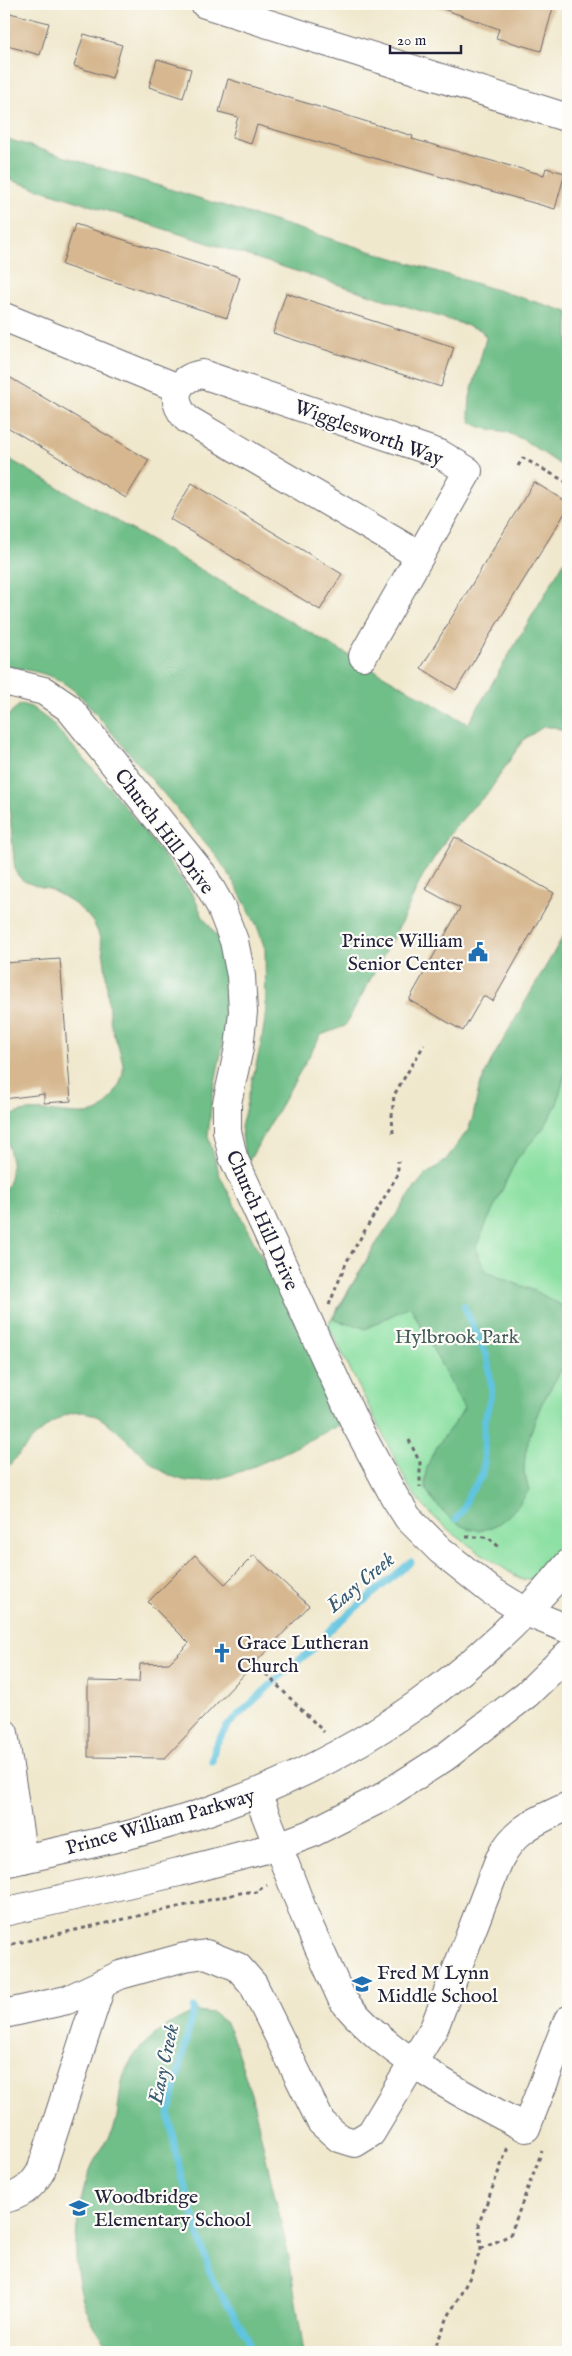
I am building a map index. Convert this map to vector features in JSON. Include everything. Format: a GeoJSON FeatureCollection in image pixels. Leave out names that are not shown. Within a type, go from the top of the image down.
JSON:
{"type":"FeatureCollection","features":[{"type":"Feature","properties":{"kind":"street"},"geometry":{"type":"LineString","coordinates":[[205,4],[568,118]]}},
{"type":"Feature","properties":{"kind":"street"},"geometry":{"type":"LineString","coordinates":[[4,316],[178,388],[176,399],[179,411],[187,419],[420,556]]}},
{"type":"Feature","properties":{"kind":"street","name":"Wigglesworth Way"},"geometry":{"type":"LineString","coordinates":[[178,388],[190,376],[202,374],[440,454],[468,472],[363,656]]}},
{"type":"Feature","properties":{"kind":"street","name":"Church Hill Drive"},"geometry":{"type":"LineString","coordinates":[[4,681],[44,691],[69,708],[203,876],[221,907],[234,940],[242,976],[243,1012],[239,1048],[227,1103],[227,1130],[233,1157],[355,1423],[394,1496],[408,1518],[440,1550],[490,1590],[526,1612],[568,1629]]}},
{"type":"Feature","properties":{"kind":"street","name":"Prince William Parkway"},"geometry":{"type":"LineString","coordinates":[[13,1861],[146,1829],[228,1804],[257,1793],[355,1745],[420,1702],[479,1658],[526,1612],[568,1564]]}},
{"type":"Feature","properties":{"kind":"street"},"geometry":{"type":"LineString","coordinates":[[4,1912],[179,1872],[278,1846],[310,1834],[381,1798],[432,1765],[527,1694],[568,1654]]}},
{"type":"Feature","properties":{"kind":"street"},"geometry":{"type":"LineString","coordinates":[[4,1733],[13,1861]]}},
{"type":"Feature","properties":{"kind":"street"},"geometry":{"type":"LineString","coordinates":[[257,1793],[306,1919],[342,1999],[377,2034],[414,2062],[485,2107],[526,2128],[568,2020]]}},
{"type":"Feature","properties":{"kind":"street"},"geometry":{"type":"LineString","coordinates":[[4,2014],[67,2000],[129,1972],[185,1957],[206,1954],[238,1967],[253,1984],[321,2122],[329,2131],[346,2142],[355,2143],[371,2133],[440,2015],[505,1848],[517,1833],[568,1806]]}},
{"type":"Feature","properties":{"kind":"street"},"geometry":{"type":"LineString","coordinates":[[4,2199],[20,2194],[32,2184],[41,2171],[102,1983]]}},
{"type":"Feature","properties":{"kind":"path"},"geometry":{"type":"LineString","coordinates":[[518,466],[523,458],[568,483]]}},
{"type":"Feature","properties":{"kind":"path"},"geometry":{"type":"LineString","coordinates":[[393,1133],[394,1095],[424,1046]]}},
{"type":"Feature","properties":{"kind":"path"},"geometry":{"type":"LineString","coordinates":[[328,1310],[345,1264],[398,1174],[398,1161]]}},
{"type":"Feature","properties":{"kind":"path"},"geometry":{"type":"LineString","coordinates":[[409,1440],[420,1463],[422,1493]]}},
{"type":"Feature","properties":{"kind":"path"},"geometry":{"type":"LineString","coordinates":[[462,1534],[471,1538],[488,1538],[499,1547]]}},
{"type":"Feature","properties":{"kind":"path"},"geometry":{"type":"LineString","coordinates":[[255,1663],[326,1734]]}},
{"type":"Feature","properties":{"kind":"path"},"geometry":{"type":"LineString","coordinates":[[4,1946],[245,1892],[260,1892],[261,1888]]}},
{"type":"Feature","properties":{"kind":"path"},"geometry":{"type":"LineString","coordinates":[[433,2352],[448,2316],[470,2277],[480,2249],[479,2223],[511,2139]]}},
{"type":"Feature","properties":{"kind":"path"},"geometry":{"type":"LineString","coordinates":[[480,2249],[510,2235],[542,2151]]}},
{"type":"Feature","properties":{"kind":"green space"},"geometry":{"type":"Polygon","coordinates":[[[4,138],[568,312],[568,470],[524,440],[506,432],[480,427],[471,422],[469,414],[470,397],[486,338],[481,330],[4,178],[4,138]]]}},
{"type":"Feature","properties":{"kind":"green space"},"geometry":{"type":"Polygon","coordinates":[[[4,456],[468,724],[568,555],[568,734],[555,727],[543,727],[523,740],[488,793],[471,809],[448,836],[422,877],[402,921],[345,1026],[321,1035],[246,1166],[241,1127],[261,1044],[266,1013],[265,949],[257,926],[232,879],[215,854],[84,700],[65,684],[47,675],[4,666],[4,456]]]}},
{"type":"Feature","properties":{"kind":"green space"},"geometry":{"type":"Polygon","coordinates":[[[21,704],[31,707],[51,722],[110,788],[181,878],[194,897],[203,917],[219,939],[228,968],[228,1008],[212,1098],[208,1136],[220,1176],[346,1422],[290,1450],[245,1470],[223,1477],[204,1481],[187,1481],[174,1477],[151,1463],[110,1425],[98,1417],[85,1412],[71,1413],[58,1419],[34,1438],[4,1471],[4,1191],[11,1171],[6,1126],[8,1119],[16,1113],[27,1111],[80,1114],[100,1110],[112,1098],[118,1088],[123,1072],[121,1055],[109,1013],[104,957],[97,931],[92,921],[65,897],[24,881],[15,871],[9,804],[6,720],[12,711],[21,704]]]}},
{"type":"Feature","properties":{"kind":"green space"},"geometry":{"type":"Polygon","coordinates":[[[568,928],[568,1062],[557,1104],[545,1126],[516,1160],[476,1246],[478,1256],[488,1273],[535,1291],[568,1309],[568,1358],[541,1405],[530,1434],[525,1455],[524,1472],[529,1490],[520,1503],[500,1522],[490,1528],[478,1530],[467,1528],[455,1522],[430,1497],[425,1485],[426,1470],[434,1451],[464,1408],[410,1306],[365,1329],[333,1319],[376,1244],[416,1186],[424,1176],[445,1161],[468,1130],[473,1117],[479,1088],[491,1061],[568,928]]]}},
{"type":"Feature","properties":{"kind":"green space","name":"Hylbrook Park"},"geometry":{"type":"Polygon","coordinates":[[[568,988],[568,1544],[541,1576],[524,1580],[515,1576],[456,1536],[436,1519],[417,1498],[409,1487],[328,1325],[376,1244],[490,1213],[544,1104],[568,988]]]}},
{"type":"Feature","properties":{"kind":"green space"},"geometry":{"type":"Polygon","coordinates":[[[197,2011],[213,2013],[226,2023],[233,2038],[252,2097],[289,2258],[304,2352],[113,2352],[98,2333],[87,2312],[80,2290],[76,2243],[82,2195],[91,2167],[113,2130],[123,2078],[134,2056],[152,2037],[174,2021],[197,2011]]]}},
{"type":"Feature","properties":{"kind":"building"},"geometry":{"type":"Polygon","coordinates":[[[435,4],[538,4],[553,8],[541,51],[496,38],[499,29],[435,6],[435,4]]]}},
{"type":"Feature","properties":{"kind":"building"},"geometry":{"type":"Polygon","coordinates":[[[10,13],[49,23],[40,55],[4,45],[10,13]]]}},
{"type":"Feature","properties":{"kind":"building"},"geometry":{"type":"Polygon","coordinates":[[[84,34],[122,45],[112,78],[74,66],[84,34]]]}},
{"type":"Feature","properties":{"kind":"building"},"geometry":{"type":"Polygon","coordinates":[[[157,59],[191,69],[183,98],[149,87],[157,59]]]}},
{"type":"Feature","properties":{"kind":"building"},"geometry":{"type":"Polygon","coordinates":[[[228,79],[413,136],[412,139],[544,175],[546,168],[565,173],[555,209],[257,125],[251,144],[232,138],[238,117],[219,112],[228,79]]]}},
{"type":"Feature","properties":{"kind":"building"},"geometry":{"type":"Polygon","coordinates":[[[75,224],[240,277],[227,318],[62,265],[75,224]]]}},
{"type":"Feature","properties":{"kind":"building"},"geometry":{"type":"Polygon","coordinates":[[[286,293],[454,347],[441,387],[273,333],[286,293]]]}},
{"type":"Feature","properties":{"kind":"building"},"geometry":{"type":"Polygon","coordinates":[[[4,374],[149,460],[126,498],[4,425],[4,374]]]}},
{"type":"Feature","properties":{"kind":"building"},"geometry":{"type":"Polygon","coordinates":[[[534,482],[568,503],[568,508],[456,690],[421,668],[534,482]]]}},
{"type":"Feature","properties":{"kind":"building"},"geometry":{"type":"Polygon","coordinates":[[[192,483],[342,574],[320,610],[170,519],[192,483]]]}},
{"type":"Feature","properties":{"kind":"building","name":"Prince William Senior Center"},"geometry":{"type":"Polygon","coordinates":[[[455,837],[554,893],[493,1001],[483,996],[463,1031],[409,1000],[460,908],[425,889],[455,837]]]}},
{"type":"Feature","properties":{"kind":"building"},"geometry":{"type":"Polygon","coordinates":[[[60,959],[71,1101],[44,1103],[44,1094],[4,1099],[4,963],[60,959]]]}},
{"type":"Feature","properties":{"kind":"building","name":"Grace Lutheran Church"},"geometry":{"type":"Polygon","coordinates":[[[195,1555],[225,1584],[254,1555],[309,1606],[165,1758],[88,1757],[88,1681],[139,1682],[140,1664],[169,1663],[189,1643],[148,1602],[195,1555]]]}},
{"type":"Feature","properties":{"kind":"waterway","name":"Easy Creek"},"geometry":{"type":"LineString","coordinates":[[456,1519],[463,1510],[469,1494],[481,1477],[484,1463],[484,1423],[492,1391],[487,1357],[464,1306]]}},
{"type":"Feature","properties":{"kind":"waterway","name":"Easy Creek"},"geometry":{"type":"LineString","coordinates":[[212,1761],[215,1746],[228,1725],[316,1646],[334,1626],[411,1562]]}},
{"type":"Feature","properties":{"kind":"waterway","name":"Easy Creek"},"geometry":{"type":"LineString","coordinates":[[194,2008],[169,2114],[176,2155],[211,2277],[248,2338],[252,2352]]}},
{"type":"Feature","properties":{"kind":"place","name":"Prince William Senior Center"},"geometry":{"type":"Point","coordinates":[478,952]}},
{"type":"Feature","properties":{"kind":"place","name":"Grace Lutheran Church"},"geometry":{"type":"Point","coordinates":[222,1653]}},
{"type":"Feature","properties":{"kind":"place","name":"Fred M Lynn Middle School"},"geometry":{"type":"Point","coordinates":[362,1984]}},
{"type":"Feature","properties":{"kind":"place","name":"Woodbridge Elementary School"},"geometry":{"type":"Point","coordinates":[79,2208]}}]}
